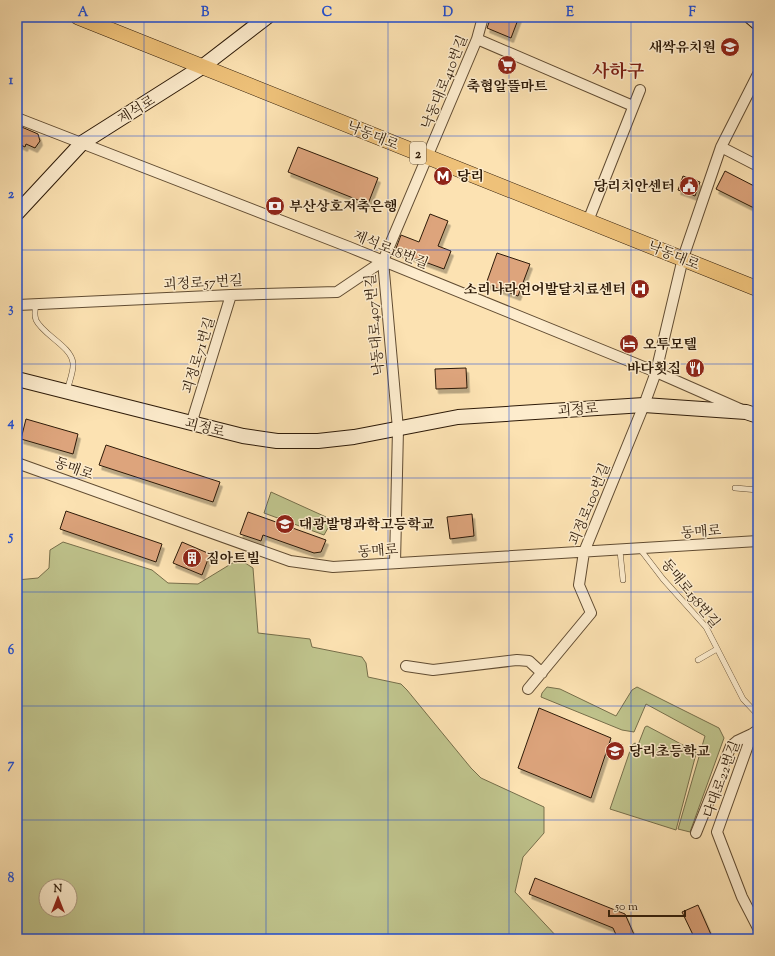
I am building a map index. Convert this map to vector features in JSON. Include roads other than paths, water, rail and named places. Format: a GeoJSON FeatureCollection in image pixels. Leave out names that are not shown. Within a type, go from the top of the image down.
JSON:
{"type":"FeatureCollection","features":[{"type":"Feature","properties":{"kind":"main road","name":"낙동대로"},"geometry":{"type":"LineString","coordinates":[[78,17],[758,288]]}},
{"type":"Feature","properties":{"kind":"main road","name":"제석로"},"geometry":{"type":"LineString","coordinates":[[17,214],[82,143],[202,67],[266,17]]}},
{"type":"Feature","properties":{"kind":"main road"},"geometry":{"type":"LineString","coordinates":[[751,17],[758,22]]}},
{"type":"Feature","properties":{"kind":"main road","name":"괴정로"},"geometry":{"type":"LineString","coordinates":[[17,378],[191,424],[243,436],[277,441],[318,442],[354,438],[458,417],[644,405],[752,414]]}},
{"type":"Feature","properties":{"kind":"street","name":"낙동대로410번길"},"geometry":{"type":"LineString","coordinates":[[428,157],[477,39],[483,17]]}},
{"type":"Feature","properties":{"kind":"street"},"geometry":{"type":"LineString","coordinates":[[477,39],[633,106]]}},
{"type":"Feature","properties":{"kind":"street"},"geometry":{"type":"LineString","coordinates":[[644,405],[656,372],[683,258],[721,147],[758,74]]}},
{"type":"Feature","properties":{"kind":"street"},"geometry":{"type":"LineString","coordinates":[[588,221],[640,90]]}},
{"type":"Feature","properties":{"kind":"street","name":"제석로18번길"},"geometry":{"type":"LineString","coordinates":[[17,118],[349,247],[656,372],[752,414]]}},
{"type":"Feature","properties":{"kind":"street"},"geometry":{"type":"LineString","coordinates":[[721,147],[758,166]]}},
{"type":"Feature","properties":{"kind":"street","name":"낙동대로407번길"},"geometry":{"type":"LineString","coordinates":[[398,429],[383,262],[428,157]]}},
{"type":"Feature","properties":{"kind":"street","name":"괴정로57번길"},"geometry":{"type":"LineString","coordinates":[[17,305],[231,295],[337,292],[383,262]]}},
{"type":"Feature","properties":{"kind":"street","name":"괴정로71번길"},"geometry":{"type":"LineString","coordinates":[[191,424],[231,295]]}},
{"type":"Feature","properties":{"kind":"street","name":"괴정로100번길"},"geometry":{"type":"LineString","coordinates":[[528,689],[591,613],[579,585],[584,552],[644,405]]}},
{"type":"Feature","properties":{"kind":"street"},"geometry":{"type":"LineString","coordinates":[[395,563],[398,429]]}},
{"type":"Feature","properties":{"kind":"street","name":"동매로"},"geometry":{"type":"LineString","coordinates":[[17,463],[290,561],[333,568],[758,541]]}},
{"type":"Feature","properties":{"kind":"street"},"geometry":{"type":"LineString","coordinates":[[406,666],[432,670],[517,660],[530,661],[542,673]]}},
{"type":"Feature","properties":{"kind":"street"},"geometry":{"type":"LineString","coordinates":[[696,833],[731,746],[737,741],[755,732]]}},
{"type":"Feature","properties":{"kind":"street","name":"다대로22번길"},"geometry":{"type":"LineString","coordinates":[[755,732],[716,832],[742,897],[758,928]]}},
{"type":"Feature","properties":{"kind":"lane"},"geometry":{"type":"LineString","coordinates":[[36,304],[36,320],[41,327],[67,352],[73,362],[67,392]]}},
{"type":"Feature","properties":{"kind":"lane"},"geometry":{"type":"LineString","coordinates":[[735,488],[758,490]]}},
{"type":"Feature","properties":{"kind":"lane","name":"동매로158번길"},"geometry":{"type":"LineString","coordinates":[[640,549],[663,579],[706,627],[743,699],[758,715]]}},
{"type":"Feature","properties":{"kind":"lane"},"geometry":{"type":"LineString","coordinates":[[620,550],[624,580]]}},
{"type":"Feature","properties":{"kind":"lane"},"geometry":{"type":"LineString","coordinates":[[698,660],[717,649]]}},
{"type":"Feature","properties":{"kind":"place","name":"새싹유치원"},"geometry":{"type":"Point","coordinates":[730,47]}},
{"type":"Feature","properties":{"kind":"place","name":"축협알뜰마트"},"geometry":{"type":"Point","coordinates":[507,65]}},
{"type":"Feature","properties":{"kind":"place","name":"당리"},"geometry":{"type":"Point","coordinates":[443,176]}},
{"type":"Feature","properties":{"kind":"place","name":"당리치안센터"},"geometry":{"type":"Point","coordinates":[689,186]}},
{"type":"Feature","properties":{"kind":"place","name":"부산상호저축은행"},"geometry":{"type":"Point","coordinates":[275,206]}},
{"type":"Feature","properties":{"kind":"place","name":"소리나라언어발달치료센터"},"geometry":{"type":"Point","coordinates":[640,289]}},
{"type":"Feature","properties":{"kind":"place","name":"오투모텔"},"geometry":{"type":"Point","coordinates":[629,344]}},
{"type":"Feature","properties":{"kind":"place","name":"바다횟집"},"geometry":{"type":"Point","coordinates":[695,368]}},
{"type":"Feature","properties":{"kind":"place","name":"대광발명과학고등학교"},"geometry":{"type":"Point","coordinates":[285,524]}},
{"type":"Feature","properties":{"kind":"place","name":"짐아트빌"},"geometry":{"type":"Point","coordinates":[192,558]}},
{"type":"Feature","properties":{"kind":"place","name":"당리초등학교"},"geometry":{"type":"Point","coordinates":[615,751]}},
{"type":"Feature","properties":{"kind":"district","name":"사하구"},"geometry":{"type":"Point","coordinates":[618,71]}}]}
